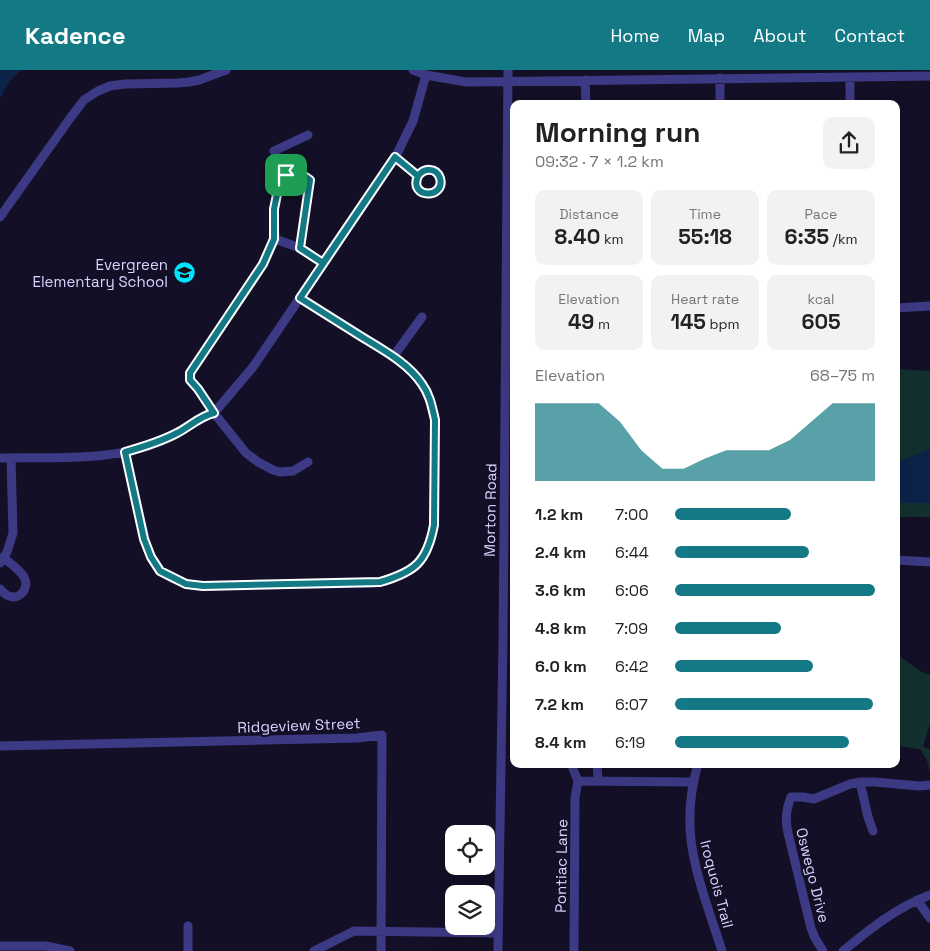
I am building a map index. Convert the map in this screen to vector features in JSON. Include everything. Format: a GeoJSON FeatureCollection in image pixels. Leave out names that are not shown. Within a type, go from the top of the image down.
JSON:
{"type":"FeatureCollection","features":[{"type":"Feature","properties":{"kind":"street"},"geometry":{"type":"LineString","coordinates":[[0,217],[84,100],[110,86],[189,82],[226,70]]}},
{"type":"Feature","properties":{"kind":"street"},"geometry":{"type":"LineString","coordinates":[[413,70],[426,75],[466,82],[850,77],[926,74]]}},
{"type":"Feature","properties":{"kind":"street","name":"Morton Road"},"geometry":{"type":"LineString","coordinates":[[498,951],[508,70]]}},
{"type":"Feature","properties":{"kind":"street"},"geometry":{"type":"LineString","coordinates":[[0,458],[91,456],[125,452],[176,434],[206,415],[214,413],[253,367],[395,157],[413,121],[426,75]]}},
{"type":"Feature","properties":{"kind":"street"},"geometry":{"type":"LineString","coordinates":[[850,77],[850,100]]}},
{"type":"Feature","properties":{"kind":"street"},"geometry":{"type":"LineString","coordinates":[[720,78],[720,100]]}},
{"type":"Feature","properties":{"kind":"street"},"geometry":{"type":"LineString","coordinates":[[585,80],[586,100]]}},
{"type":"Feature","properties":{"kind":"street"},"geometry":{"type":"LineString","coordinates":[[286,175],[274,151],[308,135]]}},
{"type":"Feature","properties":{"kind":"street"},"geometry":{"type":"LineString","coordinates":[[395,157],[418,176]]}},
{"type":"Feature","properties":{"kind":"street"},"geometry":{"type":"LineString","coordinates":[[300,248],[310,180],[300,173],[286,175],[280,180],[274,209],[274,239],[263,264],[190,373],[190,380],[246,453],[263,465],[280,472],[293,471],[308,462]]}},
{"type":"Feature","properties":{"kind":"street"},"geometry":{"type":"LineString","coordinates":[[274,239],[300,248],[323,263]]}},
{"type":"Feature","properties":{"kind":"street"},"geometry":{"type":"LineString","coordinates":[[125,452],[146,547],[160,571],[178,581],[194,586],[373,583],[393,578],[415,567],[424,556],[434,525],[435,420],[428,393],[422,383],[393,357],[300,298]]}},
{"type":"Feature","properties":{"kind":"street"},"geometry":{"type":"LineString","coordinates":[[900,308],[930,306]]}},
{"type":"Feature","properties":{"kind":"street"},"geometry":{"type":"LineString","coordinates":[[393,357],[422,317]]}},
{"type":"Feature","properties":{"kind":"street"},"geometry":{"type":"LineString","coordinates":[[0,589],[7,596],[13,598],[22,594],[26,586],[24,576],[2,560],[7,552],[13,533],[11,458]]}},
{"type":"Feature","properties":{"kind":"street"},"geometry":{"type":"LineString","coordinates":[[900,560],[930,562]]}},
{"type":"Feature","properties":{"kind":"street","name":"Ridgeview Street"},"geometry":{"type":"LineString","coordinates":[[0,746],[357,738],[382,735],[381,951]]}},
{"type":"Feature","properties":{"kind":"street","name":"Pontiac Lane"},"geometry":{"type":"LineString","coordinates":[[573,768],[578,781],[575,798],[574,951]]}},
{"type":"Feature","properties":{"kind":"street"},"geometry":{"type":"LineString","coordinates":[[597,768],[598,781]]}},
{"type":"Feature","properties":{"kind":"street","name":"Iroquois Trail"},"geometry":{"type":"LineString","coordinates":[[697,768],[690,806],[693,856],[722,951]]}},
{"type":"Feature","properties":{"kind":"street"},"geometry":{"type":"LineString","coordinates":[[578,781],[693,782]]}},
{"type":"Feature","properties":{"kind":"street"},"geometry":{"type":"LineString","coordinates":[[860,782],[868,817],[874,830]]}},
{"type":"Feature","properties":{"kind":"street","name":"Oswego Drive"},"geometry":{"type":"LineString","coordinates":[[822,951],[814,938],[811,928],[788,833],[786,809],[791,797],[814,799],[850,784],[860,782],[913,786],[930,785]]}},
{"type":"Feature","properties":{"kind":"street"},"geometry":{"type":"LineString","coordinates":[[844,951],[886,917],[930,895]]}},
{"type":"Feature","properties":{"kind":"street"},"geometry":{"type":"LineString","coordinates":[[917,900],[930,918]]}},
{"type":"Feature","properties":{"kind":"street"},"geometry":{"type":"LineString","coordinates":[[188,926],[188,951]]}},
{"type":"Feature","properties":{"kind":"street"},"geometry":{"type":"LineString","coordinates":[[314,951],[354,931],[498,933]]}},
{"type":"Feature","properties":{"kind":"street"},"geometry":{"type":"LineString","coordinates":[[0,946],[46,946],[70,951]]}},
{"type":"Feature","properties":{"kind":"green space"},"geometry":{"type":"Polygon","coordinates":[[[900,369],[930,371],[930,517],[900,517],[900,369]]]}},
{"type":"Feature","properties":{"kind":"green space"},"geometry":{"type":"Polygon","coordinates":[[[900,654],[901,657],[920,671],[930,675],[930,724],[923,746],[930,750],[930,773],[927,760],[920,749],[900,746],[900,654]]]}},
{"type":"Feature","properties":{"kind":"water"},"geometry":{"type":"Polygon","coordinates":[[[0,70],[21,70],[10,81],[0,98],[0,70]]]}},
{"type":"Feature","properties":{"kind":"water"},"geometry":{"type":"Polygon","coordinates":[[[930,447],[930,503],[900,502],[900,462],[930,447]]]}},
{"type":"Feature","properties":{"kind":"place","name":"Evergreen Elementary School"},"geometry":{"type":"Point","coordinates":[184,273]}},
{"type":"Feature","properties":{"kind":"route"},"geometry":{"type":"LineString","coordinates":[[286,175],[280,180],[274,209],[274,239],[263,264],[190,373],[190,380],[214,413],[206,415],[176,434],[125,452],[144,539],[151,557],[160,571],[178,581],[194,586],[380,582],[415,567],[424,556],[432,535],[434,525],[435,420],[428,393],[422,383],[393,357],[300,298],[395,157],[418,176],[424,170],[432,170],[439,176],[439,188],[433,193],[425,194],[417,187],[416,179],[418,176],[395,157],[323,263],[300,248],[310,180],[300,173],[286,175]]}}]}
